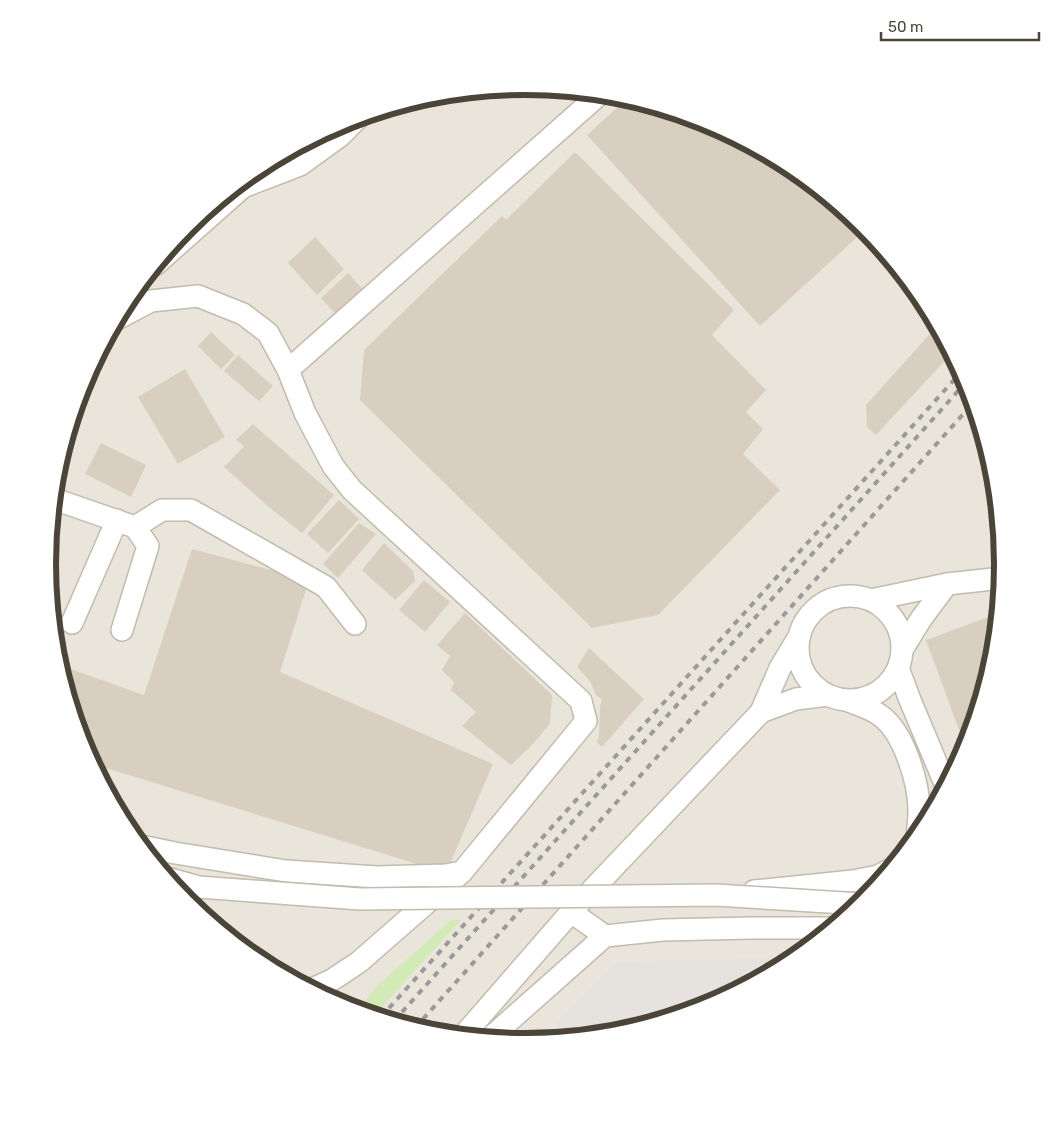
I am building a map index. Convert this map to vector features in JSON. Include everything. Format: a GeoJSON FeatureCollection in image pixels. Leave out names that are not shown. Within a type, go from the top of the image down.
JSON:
{"type":"FeatureCollection","features":[{"type":"Feature","properties":{"kind":"street"},"geometry":{"type":"LineString","coordinates":[[288,370],[594,100]]}},
{"type":"Feature","properties":{"kind":"street"},"geometry":{"type":"LineString","coordinates":[[252,184],[300,165],[330,137]]}},
{"type":"Feature","properties":{"kind":"street"},"geometry":{"type":"LineString","coordinates":[[129,313],[151,301],[198,296],[243,314],[268,333],[288,370],[305,413],[333,466],[352,490],[580,701],[586,722],[462,872],[359,962],[320,986]]}},
{"type":"Feature","properties":{"kind":"street"},"geometry":{"type":"LineString","coordinates":[[60,501],[126,524],[148,546],[122,630]]}},
{"type":"Feature","properties":{"kind":"street"},"geometry":{"type":"LineString","coordinates":[[72,623],[126,524],[162,510],[191,510],[326,587],[355,624]]}},
{"type":"Feature","properties":{"kind":"street"},"geometry":{"type":"LineString","coordinates":[[871,600],[947,584],[995,579]]}},
{"type":"Feature","properties":{"kind":"street"},"geometry":{"type":"LineString","coordinates":[[761,712],[796,699],[865,698],[881,690],[894,677],[900,659],[921,618],[947,584]]}},
{"type":"Feature","properties":{"kind":"street"},"geometry":{"type":"LineString","coordinates":[[918,822],[917,791],[909,760],[892,727],[883,717],[873,711],[818,689],[803,670],[798,647],[800,635],[804,624],[811,614],[827,601],[846,596],[856,596],[871,600],[882,607],[895,622],[902,640],[900,659],[910,700],[943,778]]}},
{"type":"Feature","properties":{"kind":"street"},"geometry":{"type":"LineString","coordinates":[[469,1029],[571,912],[761,712],[780,668],[800,635]]}},
{"type":"Feature","properties":{"kind":"street"},"geometry":{"type":"LineString","coordinates":[[152,849],[175,854],[286,871],[377,877],[445,875],[462,872]]}},
{"type":"Feature","properties":{"kind":"street"},"geometry":{"type":"LineString","coordinates":[[716,895],[853,881],[875,877]]}},
{"type":"Feature","properties":{"kind":"street"},"geometry":{"type":"LineString","coordinates":[[181,882],[199,887]]}},
{"type":"Feature","properties":{"kind":"street"},"geometry":{"type":"LineString","coordinates":[[185,886],[360,899],[716,895],[849,903]]}},
{"type":"Feature","properties":{"kind":"street"},"geometry":{"type":"LineString","coordinates":[[571,912],[606,936]]}},
{"type":"Feature","properties":{"kind":"street"},"geometry":{"type":"LineString","coordinates":[[497,1032],[606,936],[663,930],[821,928]]}},
{"type":"Feature","properties":{"kind":"shaded area"},"geometry":{"type":"Polygon","coordinates":[[[526,95],[587,99],[647,111],[676,120],[705,130],[760,158],[786,174],[835,211],[857,232],[898,278],[932,329],[946,356],[970,413],[979,443],[986,472],[994,533],[994,595],[991,625],[986,656],[970,715],[959,744],[932,799],[898,850],[878,873],[835,917],[811,936],[786,954],[733,985],[705,998],[647,1017],[587,1029],[556,1032],[495,1032],[464,1029],[404,1017],[375,1008],[346,998],[291,970],[265,954],[216,917],[194,896],[153,850],[119,799],[105,772],[81,715],[72,685],[65,656],[57,595],[57,533],[60,503],[65,472],[81,413],[92,384],[119,329],[153,278],[173,255],[216,211],[240,192],[265,174],[318,143],[346,130],[404,111],[464,99],[495,96],[526,95]]]}},
{"type":"Feature","properties":{"kind":"shaded area"},"geometry":{"type":"Polygon","coordinates":[[[780,957],[733,985],[705,998],[676,1008],[617,1024],[547,1032],[616,962],[780,957]]]}},
{"type":"Feature","properties":{"kind":"green space"},"geometry":{"type":"Polygon","coordinates":[[[451,920],[461,920],[379,1009],[363,1004],[376,987],[451,920]]]}},
{"type":"Feature","properties":{"kind":"building"},"geometry":{"type":"Polygon","coordinates":[[[620,105],[647,111],[705,130],[733,143],[786,174],[835,211],[860,235],[760,326],[587,135],[620,105]]]}},
{"type":"Feature","properties":{"kind":"building"},"geometry":{"type":"Polygon","coordinates":[[[575,152],[734,310],[712,335],[766,390],[746,412],[763,429],[743,454],[780,490],[658,615],[592,628],[360,400],[364,350],[502,216],[506,220],[575,152]]]}},
{"type":"Feature","properties":{"kind":"building"},"geometry":{"type":"Polygon","coordinates":[[[315,237],[344,269],[317,295],[288,263],[315,237]]]}},
{"type":"Feature","properties":{"kind":"building"},"geometry":{"type":"Polygon","coordinates":[[[348,273],[367,294],[340,319],[321,298],[348,273]]]}},
{"type":"Feature","properties":{"kind":"building"},"geometry":{"type":"Polygon","coordinates":[[[933,331],[947,358],[876,435],[867,427],[866,405],[933,331]]]}},
{"type":"Feature","properties":{"kind":"building"},"geometry":{"type":"Polygon","coordinates":[[[211,332],[235,355],[221,369],[198,346],[211,332]]]}},
{"type":"Feature","properties":{"kind":"building"},"geometry":{"type":"Polygon","coordinates":[[[238,355],[273,386],[259,401],[224,371],[238,355]]]}},
{"type":"Feature","properties":{"kind":"building"},"geometry":{"type":"Polygon","coordinates":[[[185,369],[225,437],[178,464],[138,397],[185,369]]]}},
{"type":"Feature","properties":{"kind":"building"},"geometry":{"type":"Polygon","coordinates":[[[253,424],[334,495],[302,533],[270,508],[224,467],[244,446],[236,440],[253,424]]]}},
{"type":"Feature","properties":{"kind":"building"},"geometry":{"type":"Polygon","coordinates":[[[101,443],[146,465],[131,497],[85,474],[101,443]]]}},
{"type":"Feature","properties":{"kind":"building"},"geometry":{"type":"Polygon","coordinates":[[[339,500],[359,519],[328,553],[307,534],[339,500]]]}},
{"type":"Feature","properties":{"kind":"building"},"geometry":{"type":"Polygon","coordinates":[[[359,523],[376,534],[338,578],[323,564],[359,523]]]}},
{"type":"Feature","properties":{"kind":"building"},"geometry":{"type":"Polygon","coordinates":[[[384,543],[413,571],[415,581],[395,600],[362,570],[384,543]]]}},
{"type":"Feature","properties":{"kind":"building"},"geometry":{"type":"Polygon","coordinates":[[[192,549],[309,580],[280,672],[493,764],[446,873],[103,767],[81,715],[68,668],[144,695],[192,549]]]}},
{"type":"Feature","properties":{"kind":"building"},"geometry":{"type":"Polygon","coordinates":[[[424,580],[450,602],[425,632],[399,610],[424,580]]]}},
{"type":"Feature","properties":{"kind":"building"},"geometry":{"type":"Polygon","coordinates":[[[465,613],[552,695],[550,724],[511,765],[462,726],[476,712],[451,690],[454,682],[442,670],[450,656],[437,645],[465,613]]]}},
{"type":"Feature","properties":{"kind":"building"},"geometry":{"type":"Polygon","coordinates":[[[992,616],[986,656],[979,685],[962,737],[926,640],[992,616]]]}},
{"type":"Feature","properties":{"kind":"building"},"geometry":{"type":"Polygon","coordinates":[[[589,648],[644,699],[602,747],[597,742],[602,699],[596,695],[590,681],[577,667],[589,648]]]}},
{"type":"Feature","properties":{"kind":"railway"},"geometry":{"type":"LineString","coordinates":[[386,1011],[956,378]]}},
{"type":"Feature","properties":{"kind":"railway"},"geometry":{"type":"LineString","coordinates":[[399,1015],[961,388]]}},
{"type":"Feature","properties":{"kind":"railway"},"geometry":{"type":"LineString","coordinates":[[421,1021],[968,408]]}}]}
